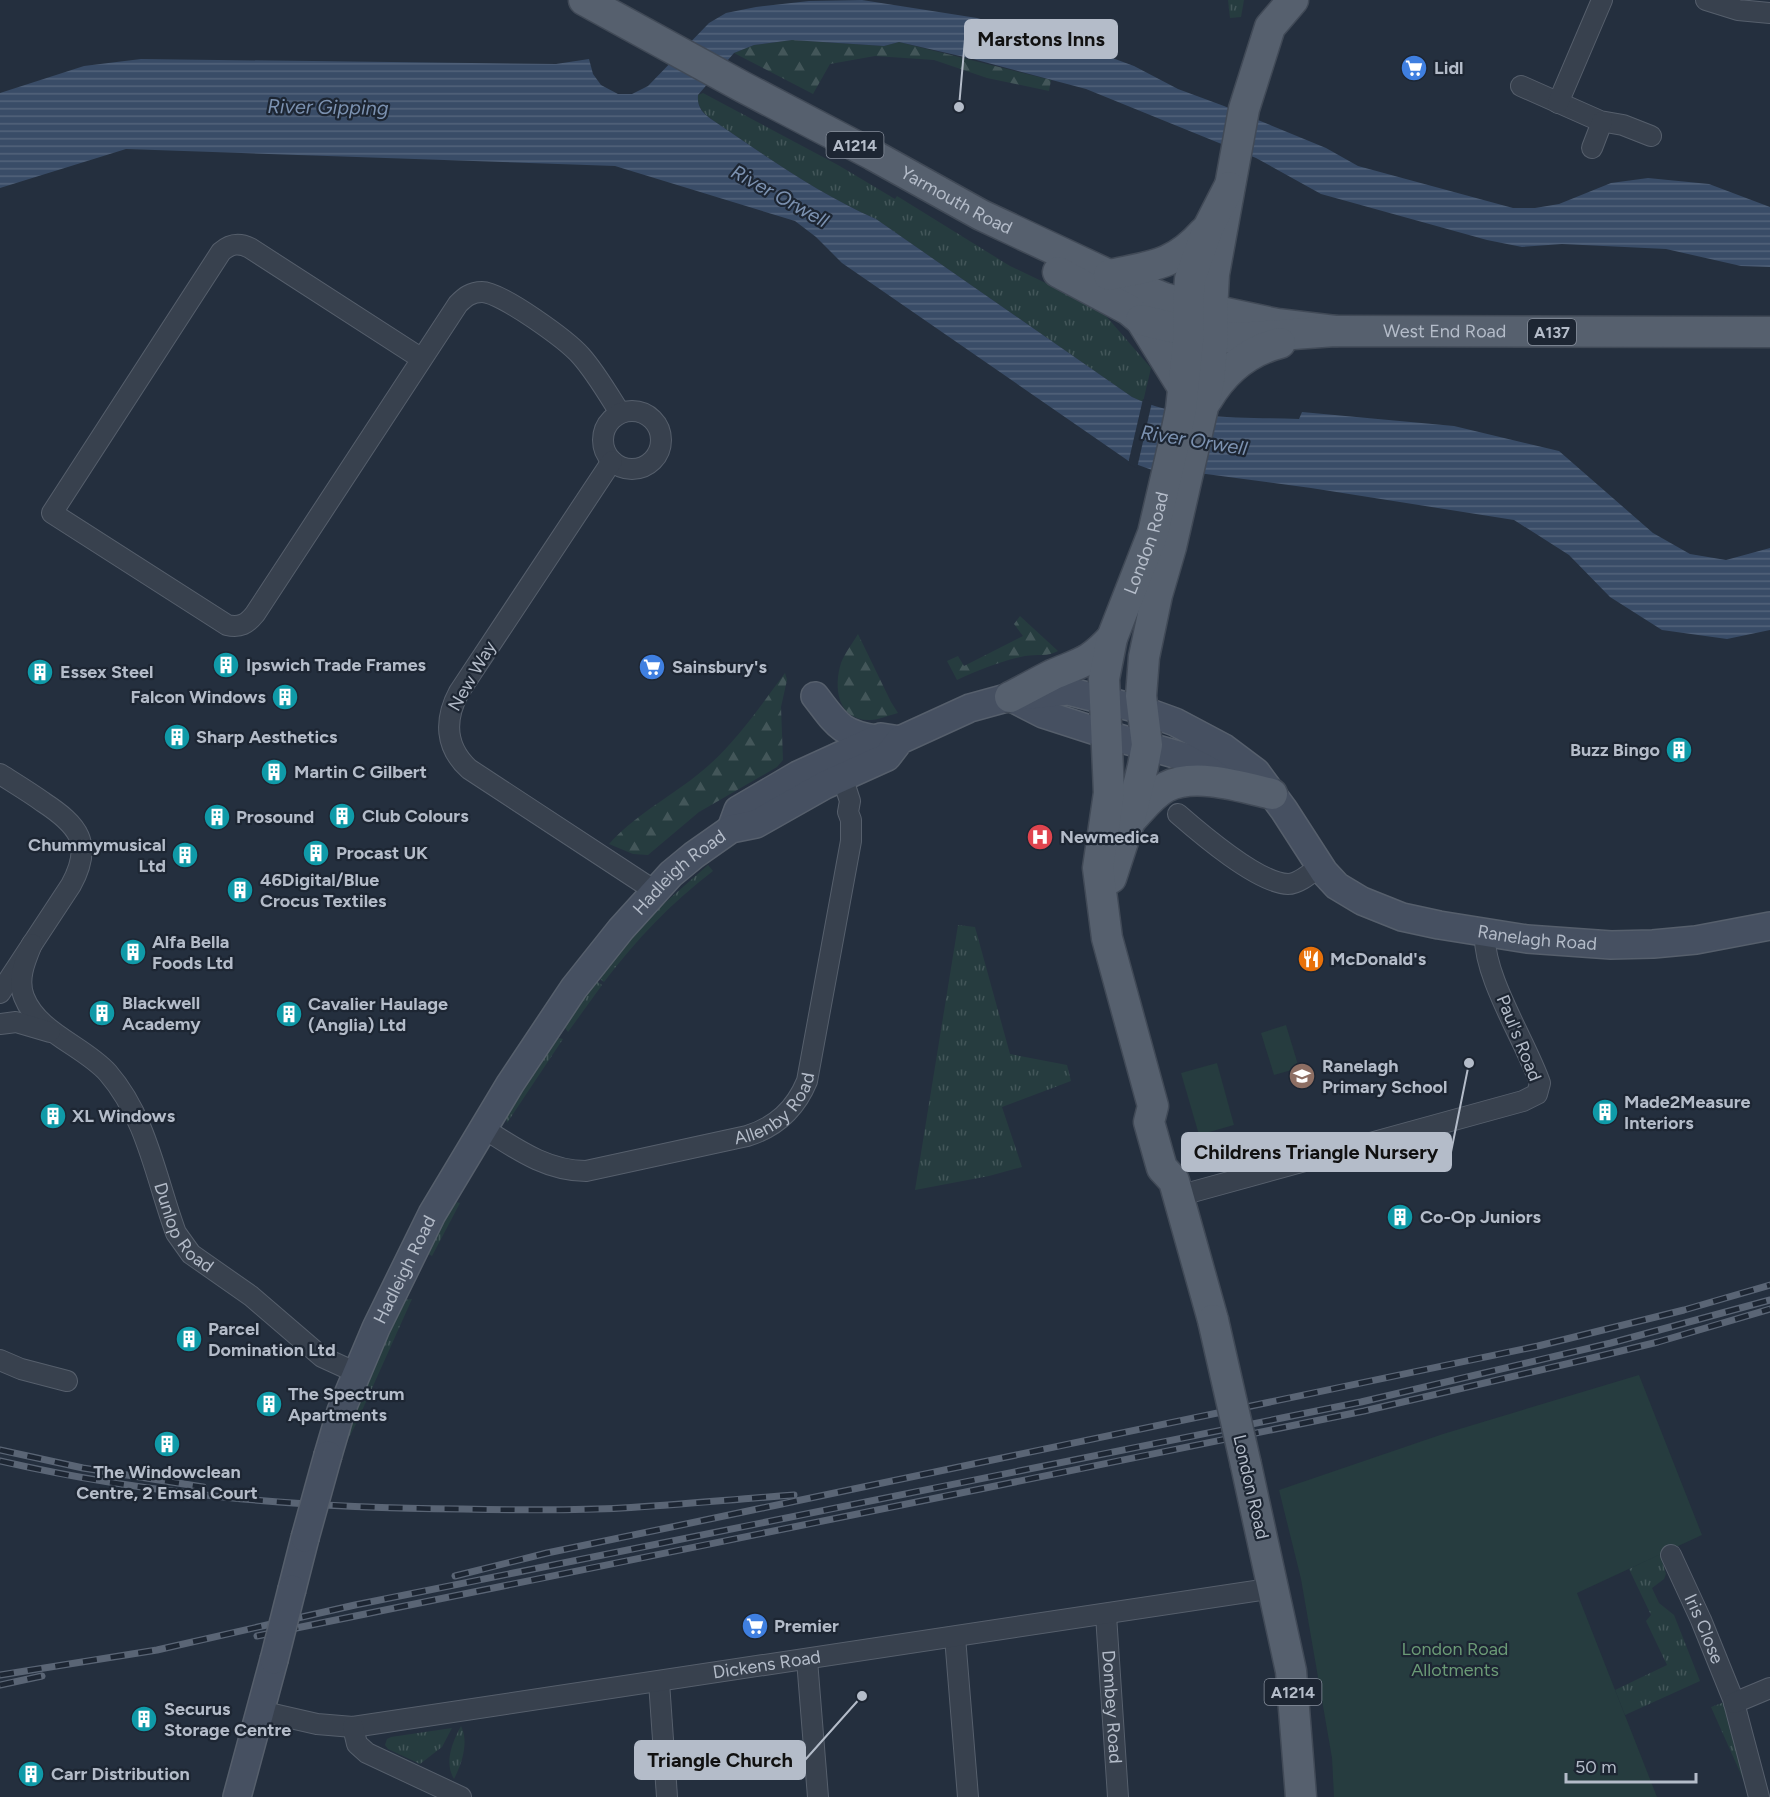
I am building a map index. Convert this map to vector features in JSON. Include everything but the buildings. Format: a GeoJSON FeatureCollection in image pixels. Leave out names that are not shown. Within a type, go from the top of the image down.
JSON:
{"type":"FeatureCollection","features":[{"type":"Feature","properties":{"kind":"main road","name":"Yarmouth Road"},"geometry":{"type":"LineString","coordinates":[[584,0],[981,215],[1164,298],[1200,321]]}},
{"type":"Feature","properties":{"kind":"main road","name":"London Road"},"geometry":{"type":"LineString","coordinates":[[1200,321],[1214,274],[1244,109],[1270,14],[1293,0]]}},
{"type":"Feature","properties":{"kind":"main road","name":"London Road"},"geometry":{"type":"LineString","coordinates":[[1104,904],[1129,822],[1147,745],[1141,696],[1144,657],[1157,595],[1171,547],[1176,481],[1188,402],[1209,381],[1200,321],[1190,279],[1231,173]]}},
{"type":"Feature","properties":{"kind":"main road","name":"A1214"},"geometry":{"type":"LineString","coordinates":[[981,215],[991,235],[1129,310],[1141,320]]}},
{"type":"Feature","properties":{"kind":"main road"},"geometry":{"type":"LineString","coordinates":[[1109,275],[1172,259],[1190,248],[1208,228]]}},
{"type":"Feature","properties":{"kind":"main road"},"geometry":{"type":"LineString","coordinates":[[1141,320],[1188,402],[1209,397],[1228,372],[1251,353],[1335,331]]}},
{"type":"Feature","properties":{"kind":"main road","name":"West End Road"},"geometry":{"type":"LineString","coordinates":[[1141,320],[1276,324],[1335,331],[1770,332]]}},
{"type":"Feature","properties":{"kind":"main road","name":"London Road"},"geometry":{"type":"LineString","coordinates":[[1176,481],[1112,638],[1105,668],[1109,793],[1098,868],[1107,938],[1118,982],[1153,1106],[1167,1117],[1180,1164],[1176,1188],[1213,1320],[1274,1588],[1291,1671],[1301,1797]]}},
{"type":"Feature","properties":{"kind":"main road"},"geometry":{"type":"LineString","coordinates":[[1010,697],[1053,675],[1082,664],[1097,654],[1112,638]]}},
{"type":"Feature","properties":{"kind":"main road"},"geometry":{"type":"LineString","coordinates":[[1129,822],[1161,790],[1183,782],[1214,782],[1264,789]]}},
{"type":"Feature","properties":{"kind":"street"},"geometry":{"type":"LineString","coordinates":[[1558,103],[1602,0]]}},
{"type":"Feature","properties":{"kind":"street"},"geometry":{"type":"LineString","coordinates":[[1706,0],[1738,9],[1770,13]]}},
{"type":"Feature","properties":{"kind":"street"},"geometry":{"type":"LineString","coordinates":[[1521,86],[1602,122],[1623,125],[1651,136]]}},
{"type":"Feature","properties":{"kind":"street"},"geometry":{"type":"LineString","coordinates":[[1592,148],[1602,122]]}},
{"type":"Feature","properties":{"kind":"street"},"geometry":{"type":"LineString","coordinates":[[422,359],[249,248],[243,245],[232,245],[221,252],[52,513],[227,625],[243,626],[255,614],[464,298],[476,292],[488,293],[537,321],[569,345],[591,368],[620,413]]}},
{"type":"Feature","properties":{"kind":"street"},"geometry":{"type":"LineString","coordinates":[[636,411],[651,418],[660,432],[660,448],[650,462],[643,467],[627,468],[612,461],[604,447],[603,439],[608,424],[620,413],[636,411]]}},
{"type":"Feature","properties":{"kind":"street","name":"New Way"},"geometry":{"type":"LineString","coordinates":[[612,461],[459,692],[450,711],[448,734],[458,757],[469,770],[655,891]]}},
{"type":"Feature","properties":{"kind":"street","name":"Hadleigh Road"},"geometry":{"type":"LineString","coordinates":[[237,1797],[341,1411],[376,1328],[432,1214],[510,1084],[574,988],[621,929],[655,891],[694,855],[731,829],[738,810],[829,772],[888,740],[970,708],[1010,697],[1068,692],[1142,710]]}},
{"type":"Feature","properties":{"kind":"street"},"geometry":{"type":"LineString","coordinates":[[814,696],[845,731],[857,736],[888,740]]}},
{"type":"Feature","properties":{"kind":"street"},"geometry":{"type":"LineString","coordinates":[[1010,697],[1043,714],[1227,769],[1264,789]]}},
{"type":"Feature","properties":{"kind":"street","name":"Ranelagh Road"},"geometry":{"type":"LineString","coordinates":[[1142,710],[1175,722],[1224,748],[1256,772],[1264,789],[1337,886],[1379,909],[1439,926],[1569,943],[1632,945],[1696,940],[1770,926]]}},
{"type":"Feature","properties":{"kind":"street","name":"Allenby Road"},"geometry":{"type":"LineString","coordinates":[[483,1128],[538,1161],[564,1170],[586,1171],[747,1136],[770,1127],[780,1120],[801,1093],[809,1071],[851,841],[851,820],[848,812],[850,801],[829,772]]}},
{"type":"Feature","properties":{"kind":"street"},"geometry":{"type":"LineString","coordinates":[[0,774],[59,812],[74,827],[81,842],[81,858],[71,885],[0,993]]}},
{"type":"Feature","properties":{"kind":"street"},"geometry":{"type":"LineString","coordinates":[[1178,814],[1242,864],[1281,882],[1290,884],[1320,866]]}},
{"type":"Feature","properties":{"kind":"street","name":"Paul's Road"},"geometry":{"type":"LineString","coordinates":[[1176,1188],[1357,1148],[1532,1097],[1540,1088],[1540,1083],[1491,968],[1485,933]]}},
{"type":"Feature","properties":{"kind":"street","name":"Dunlop Road"},"geometry":{"type":"LineString","coordinates":[[32,944],[24,962],[22,975],[24,997],[35,1014],[107,1072],[130,1103],[149,1149],[176,1233],[191,1254],[251,1296],[322,1357],[357,1373]]}},
{"type":"Feature","properties":{"kind":"street","name":"Dunlop Road"},"geometry":{"type":"LineString","coordinates":[[0,1024],[23,1024],[61,1037]]}},
{"type":"Feature","properties":{"kind":"street"},"geometry":{"type":"LineString","coordinates":[[0,1359],[21,1369],[67,1381]]}},
{"type":"Feature","properties":{"kind":"street","name":"Iris Close"},"geometry":{"type":"LineString","coordinates":[[1671,1556],[1701,1620],[1734,1703],[1759,1797]]}},
{"type":"Feature","properties":{"kind":"street","name":"Dickens Road"},"geometry":{"type":"LineString","coordinates":[[260,1711],[317,1724],[352,1727],[1274,1588]]}},
{"type":"Feature","properties":{"kind":"street","name":"Dombey Road"},"geometry":{"type":"LineString","coordinates":[[1106,1615],[1118,1797]]}},
{"type":"Feature","properties":{"kind":"street"},"geometry":{"type":"LineString","coordinates":[[956,1637],[968,1797]]}},
{"type":"Feature","properties":{"kind":"street"},"geometry":{"type":"LineString","coordinates":[[807,1660],[818,1797]]}},
{"type":"Feature","properties":{"kind":"street"},"geometry":{"type":"LineString","coordinates":[[658,1682],[667,1797]]}},
{"type":"Feature","properties":{"kind":"street"},"geometry":{"type":"LineString","coordinates":[[1734,1703],[1770,1688]]}},
{"type":"Feature","properties":{"kind":"street"},"geometry":{"type":"LineString","coordinates":[[352,1727],[357,1744],[367,1753],[461,1797]]}},
{"type":"Feature","properties":{"kind":"green space"},"geometry":{"type":"Polygon","coordinates":[[[1228,0],[1244,0],[1241,17],[1230,18],[1228,0]]]}},
{"type":"Feature","properties":{"kind":"green space"},"geometry":{"type":"Polygon","coordinates":[[[792,40],[884,46],[899,42],[1051,80],[1049,91],[987,78],[934,60],[875,56],[830,64],[813,94],[734,53],[754,45],[792,40]]]}},
{"type":"Feature","properties":{"kind":"green space"},"geometry":{"type":"Polygon","coordinates":[[[703,93],[838,165],[895,199],[897,196],[1010,266],[1100,309],[1151,368],[1143,402],[1132,397],[876,219],[812,185],[711,119],[699,106],[698,95],[703,93]]]}},
{"type":"Feature","properties":{"kind":"green space"},"geometry":{"type":"Polygon","coordinates":[[[1020,616],[1058,651],[1007,660],[957,680],[947,661],[958,656],[964,666],[1023,636],[1014,624],[1020,616]]]}},
{"type":"Feature","properties":{"kind":"green space"},"geometry":{"type":"Polygon","coordinates":[[[858,634],[898,713],[873,720],[859,719],[851,715],[840,701],[838,683],[841,663],[858,634]]]}},
{"type":"Feature","properties":{"kind":"green space"},"geometry":{"type":"Polygon","coordinates":[[[785,673],[787,680],[781,707],[783,760],[777,767],[699,812],[648,855],[633,854],[609,844],[633,821],[697,775],[720,755],[785,673]]]}},
{"type":"Feature","properties":{"kind":"green space"},"geometry":{"type":"Polygon","coordinates":[[[708,865],[713,871],[655,923],[604,982],[597,977],[651,915],[708,865]]]}},
{"type":"Feature","properties":{"kind":"green space"},"geometry":{"type":"Polygon","coordinates":[[[958,925],[975,927],[1010,1054],[1067,1065],[1071,1081],[1002,1107],[1022,1167],[989,1176],[915,1190],[958,925]]]}},
{"type":"Feature","properties":{"kind":"green space"},"geometry":{"type":"Polygon","coordinates":[[[595,980],[602,985],[568,1032],[563,1025],[595,980]]]}},
{"type":"Feature","properties":{"kind":"green space"},"geometry":{"type":"Polygon","coordinates":[[[1286,1025],[1299,1068],[1274,1075],[1261,1033],[1286,1025]]]}},
{"type":"Feature","properties":{"kind":"green space"},"geometry":{"type":"Polygon","coordinates":[[[555,1037],[563,1039],[507,1123],[505,1114],[555,1037]]]}},
{"type":"Feature","properties":{"kind":"green space"},"geometry":{"type":"Polygon","coordinates":[[[1217,1063],[1234,1125],[1199,1135],[1181,1073],[1217,1063]]]}},
{"type":"Feature","properties":{"kind":"green space"},"geometry":{"type":"Polygon","coordinates":[[[452,1201],[460,1203],[432,1256],[426,1249],[452,1201]]]}},
{"type":"Feature","properties":{"kind":"green space"},"geometry":{"type":"Polygon","coordinates":[[[412,1299],[342,1451],[366,1384],[401,1300],[412,1299]]]}},
{"type":"Feature","properties":{"kind":"green space","name":"London Road Allotments"},"geometry":{"type":"Polygon","coordinates":[[[1639,1375],[1702,1535],[1577,1593],[1657,1797],[1334,1797],[1332,1758],[1301,1579],[1279,1490],[1443,1434],[1639,1375]]]}},
{"type":"Feature","properties":{"kind":"green space"},"geometry":{"type":"Polygon","coordinates":[[[1660,1554],[1666,1574],[1664,1579],[1652,1588],[1659,1603],[1674,1615],[1700,1681],[1625,1715],[1615,1690],[1667,1665],[1646,1621],[1651,1615],[1629,1569],[1660,1554]]]}},
{"type":"Feature","properties":{"kind":"green space"},"geometry":{"type":"Polygon","coordinates":[[[1733,1699],[1756,1785],[1744,1781],[1711,1707],[1733,1699]]]}},
{"type":"Feature","properties":{"kind":"green space"},"geometry":{"type":"Polygon","coordinates":[[[461,1726],[464,1746],[460,1766],[454,1779],[449,1759],[461,1726]]]}},
{"type":"Feature","properties":{"kind":"green space"},"geometry":{"type":"Polygon","coordinates":[[[452,1728],[442,1747],[420,1764],[388,1749],[385,1745],[387,1739],[391,1737],[452,1728]]]}},
{"type":"Feature","properties":{"kind":"water"},"geometry":{"type":"Polygon","coordinates":[[[862,0],[977,18],[1088,49],[1134,66],[1178,89],[1326,148],[1358,166],[1513,208],[1535,208],[1559,204],[1611,183],[1648,178],[1709,184],[1770,207],[1770,267],[1741,266],[1666,249],[1562,244],[1522,247],[1487,240],[1321,194],[1256,158],[1086,89],[899,42],[884,46],[792,40],[754,45],[734,53],[698,95],[701,109],[711,119],[812,185],[876,219],[1132,397],[1171,410],[1214,416],[1299,419],[1302,412],[1454,426],[1559,451],[1653,533],[1690,554],[1726,560],[1770,548],[1770,630],[1727,639],[1662,630],[1610,597],[1569,555],[1514,520],[1311,488],[1206,474],[1152,470],[1130,462],[842,263],[816,237],[795,221],[615,166],[126,149],[0,188],[0,93],[84,66],[141,59],[556,64],[589,59],[593,74],[601,85],[618,94],[632,94],[648,86],[709,23],[726,13],[809,1],[862,0]]]}},
{"type":"Feature","properties":{"kind":"pier"},"geometry":{"type":"Polygon","coordinates":[[[1143,399],[1152,402],[1137,468],[1128,464],[1143,399]]]}},
{"type":"Feature","properties":{"kind":"railway"},"geometry":{"type":"LineString","coordinates":[[455,1576],[547,1553],[1538,1346],[1684,1310],[1770,1285]]}},
{"type":"Feature","properties":{"kind":"railway"},"geometry":{"type":"LineString","coordinates":[[0,1675],[157,1650],[355,1605],[1361,1402],[1611,1343],[1770,1300]]}},
{"type":"Feature","properties":{"kind":"railway"},"geometry":{"type":"LineString","coordinates":[[257,1636],[1364,1411],[1658,1342],[1770,1309]]}},
{"type":"Feature","properties":{"kind":"railway"},"geometry":{"type":"LineString","coordinates":[[0,1450],[83,1468],[203,1487]]}},
{"type":"Feature","properties":{"kind":"railway"},"geometry":{"type":"LineString","coordinates":[[0,1461],[57,1473],[173,1491],[230,1498],[346,1506],[582,1510],[794,1495]]}},
{"type":"Feature","properties":{"kind":"railway"},"geometry":{"type":"LineString","coordinates":[[0,1685],[42,1676]]}},
{"type":"Feature","properties":{"kind":"place","name":"Lidl"},"geometry":{"type":"Point","coordinates":[1414,68]}},
{"type":"Feature","properties":{"kind":"place","name":"Marstons Inns"},"geometry":{"type":"Point","coordinates":[959,107]}},
{"type":"Feature","properties":{"kind":"place","name":"Ipswich Trade Frames"},"geometry":{"type":"Point","coordinates":[226,665]}},
{"type":"Feature","properties":{"kind":"place","name":"Sainsbury's"},"geometry":{"type":"Point","coordinates":[652,667]}},
{"type":"Feature","properties":{"kind":"place","name":"Essex Steel"},"geometry":{"type":"Point","coordinates":[40,672]}},
{"type":"Feature","properties":{"kind":"place","name":"Falcon Windows"},"geometry":{"type":"Point","coordinates":[285,697]}},
{"type":"Feature","properties":{"kind":"place","name":"Sharp Aesthetics"},"geometry":{"type":"Point","coordinates":[177,737]}},
{"type":"Feature","properties":{"kind":"place","name":"Buzz Bingo"},"geometry":{"type":"Point","coordinates":[1679,750]}},
{"type":"Feature","properties":{"kind":"place","name":"Martin C Gilbert"},"geometry":{"type":"Point","coordinates":[274,772]}},
{"type":"Feature","properties":{"kind":"place","name":"Club Colours"},"geometry":{"type":"Point","coordinates":[342,816]}},
{"type":"Feature","properties":{"kind":"place","name":"Prosound"},"geometry":{"type":"Point","coordinates":[217,817]}},
{"type":"Feature","properties":{"kind":"place","name":"Newmedica"},"geometry":{"type":"Point","coordinates":[1040,837]}},
{"type":"Feature","properties":{"kind":"place","name":"Procast UK"},"geometry":{"type":"Point","coordinates":[316,853]}},
{"type":"Feature","properties":{"kind":"place","name":"Chummymusical Ltd"},"geometry":{"type":"Point","coordinates":[185,855]}},
{"type":"Feature","properties":{"kind":"place","name":"46Digital/Blue Crocus Textiles"},"geometry":{"type":"Point","coordinates":[240,890]}},
{"type":"Feature","properties":{"kind":"place","name":"Alfa Bella Foods Ltd"},"geometry":{"type":"Point","coordinates":[133,952]}},
{"type":"Feature","properties":{"kind":"place","name":"McDonald's"},"geometry":{"type":"Point","coordinates":[1311,959]}},
{"type":"Feature","properties":{"kind":"place","name":"Blackwell Academy"},"geometry":{"type":"Point","coordinates":[102,1013]}},
{"type":"Feature","properties":{"kind":"place","name":"Cavalier Haulage (Anglia) Ltd"},"geometry":{"type":"Point","coordinates":[289,1014]}},
{"type":"Feature","properties":{"kind":"place","name":"Childrens Triangle Nursery"},"geometry":{"type":"Point","coordinates":[1469,1063]}},
{"type":"Feature","properties":{"kind":"place","name":"Ranelagh Primary School"},"geometry":{"type":"Point","coordinates":[1302,1076]}},
{"type":"Feature","properties":{"kind":"place","name":"Made2Measure Interiors"},"geometry":{"type":"Point","coordinates":[1605,1112]}},
{"type":"Feature","properties":{"kind":"place","name":"XL Windows"},"geometry":{"type":"Point","coordinates":[53,1116]}},
{"type":"Feature","properties":{"kind":"place","name":"Co-Op Juniors"},"geometry":{"type":"Point","coordinates":[1400,1217]}},
{"type":"Feature","properties":{"kind":"place","name":"Parcel Domination Ltd"},"geometry":{"type":"Point","coordinates":[189,1339]}},
{"type":"Feature","properties":{"kind":"place","name":"The Spectrum Apartments"},"geometry":{"type":"Point","coordinates":[269,1404]}},
{"type":"Feature","properties":{"kind":"place","name":"The Windowclean Centre, 2 Emsal Court"},"geometry":{"type":"Point","coordinates":[167,1444]}},
{"type":"Feature","properties":{"kind":"place","name":"Premier"},"geometry":{"type":"Point","coordinates":[755,1626]}},
{"type":"Feature","properties":{"kind":"place","name":"Triangle Church"},"geometry":{"type":"Point","coordinates":[862,1696]}},
{"type":"Feature","properties":{"kind":"place","name":"Securus Storage Centre"},"geometry":{"type":"Point","coordinates":[144,1719]}},
{"type":"Feature","properties":{"kind":"place","name":"Carr Distribution"},"geometry":{"type":"Point","coordinates":[31,1774]}},
{"type":"Feature","properties":{"kind":"water label","name":"River Gipping"},"geometry":{"type":"Point","coordinates":[328,107]}},
{"type":"Feature","properties":{"kind":"water label","name":"River Orwell"},"geometry":{"type":"Point","coordinates":[780,196]}},
{"type":"Feature","properties":{"kind":"water label","name":"River Orwell"},"geometry":{"type":"Point","coordinates":[1194,440]}}]}
